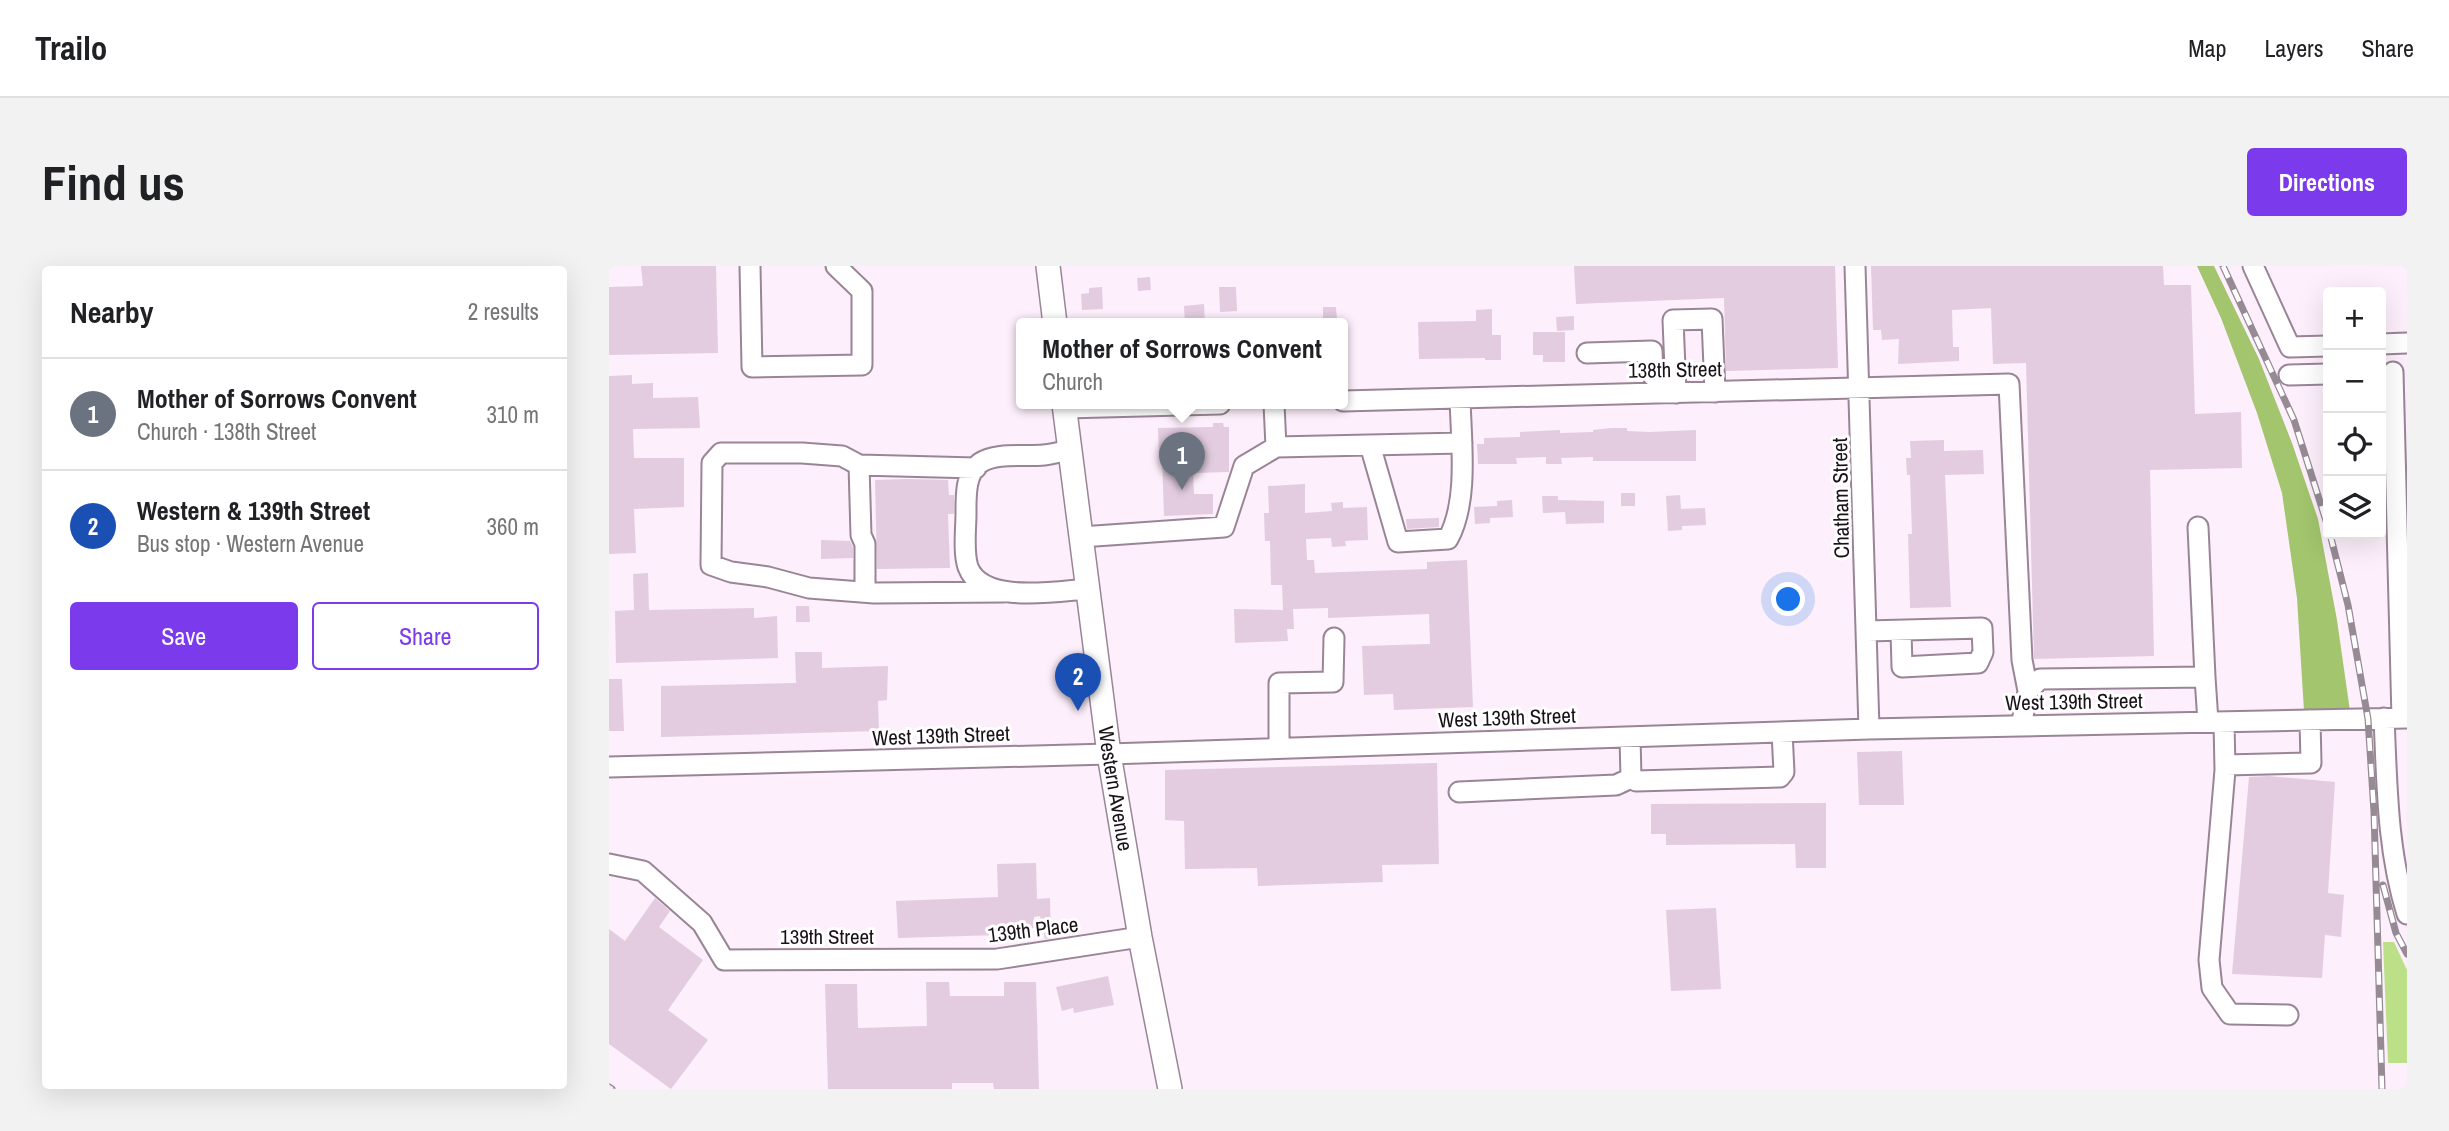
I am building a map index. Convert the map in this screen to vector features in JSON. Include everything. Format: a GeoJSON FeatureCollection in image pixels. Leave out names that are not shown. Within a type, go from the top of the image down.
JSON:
{"type":"FeatureCollection","features":[{"type":"Feature","properties":{"kind":"main road"},"geometry":{"type":"LineString","coordinates":[[1048,266],[1054,318]]}},
{"type":"Feature","properties":{"kind":"main road","name":"Western Avenue"},"geometry":{"type":"LineString","coordinates":[[1064,409],[1109,754],[1140,937],[1170,1089]]}},
{"type":"Feature","properties":{"kind":"street"},"geometry":{"type":"LineString","coordinates":[[750,266],[752,367],[862,365],[862,291],[836,266]]}},
{"type":"Feature","properties":{"kind":"street","name":"Chatham Street"},"geometry":{"type":"LineString","coordinates":[[1856,266],[1869,729]]}},
{"type":"Feature","properties":{"kind":"street"},"geometry":{"type":"LineString","coordinates":[[2253,266],[2290,347],[2323,346]]}},
{"type":"Feature","properties":{"kind":"street"},"geometry":{"type":"LineString","coordinates":[[1587,353],[1652,351],[1653,376],[1675,384],[1673,320],[1712,320],[1715,392]]}},
{"type":"Feature","properties":{"kind":"street"},"geometry":{"type":"LineString","coordinates":[[2386,344],[2407,343]]}},
{"type":"Feature","properties":{"kind":"street"},"geometry":{"type":"LineString","coordinates":[[2393,372],[2398,718],[2389,821],[2400,890],[2407,914]]}},
{"type":"Feature","properties":{"kind":"street"},"geometry":{"type":"LineString","coordinates":[[2290,375],[2323,374]]}},
{"type":"Feature","properties":{"kind":"street","name":"138th Street"},"geometry":{"type":"LineString","coordinates":[[1348,401],[1460,398],[1675,384],[1715,392],[2009,384],[2022,660],[2028,691]]}},
{"type":"Feature","properties":{"kind":"street"},"geometry":{"type":"LineString","coordinates":[[1370,444],[1398,542],[1448,539],[1456,525],[1460,504],[1460,398]]}},
{"type":"Feature","properties":{"kind":"street"},"geometry":{"type":"LineString","coordinates":[[1274,409],[1276,447]]}},
{"type":"Feature","properties":{"kind":"street"},"geometry":{"type":"LineString","coordinates":[[1081,537],[1223,527],[1244,466],[1276,447],[1462,443]]}},
{"type":"Feature","properties":{"kind":"street"},"geometry":{"type":"LineString","coordinates":[[1003,592],[976,578],[968,567],[966,534],[971,472],[991,458],[1045,455],[1070,450]]}},
{"type":"Feature","properties":{"kind":"street"},"geometry":{"type":"LineString","coordinates":[[976,468],[859,465],[842,456],[829,455],[720,453],[712,463],[711,565],[809,587],[865,592],[1088,589]]}},
{"type":"Feature","properties":{"kind":"street"},"geometry":{"type":"LineString","coordinates":[[859,465],[861,535],[865,544],[865,592]]}},
{"type":"Feature","properties":{"kind":"street"},"geometry":{"type":"LineString","coordinates":[[2198,527],[2205,677],[2225,765],[2209,960],[2212,988],[2230,1014],[2288,1015]]}},
{"type":"Feature","properties":{"kind":"street"},"geometry":{"type":"LineString","coordinates":[[1867,631],[1901,631]]}},
{"type":"Feature","properties":{"kind":"street"},"geometry":{"type":"LineString","coordinates":[[1279,748],[1279,683],[1333,682],[1334,638]]}},
{"type":"Feature","properties":{"kind":"street"},"geometry":{"type":"LineString","coordinates":[[2021,726],[2028,691],[2040,679],[2205,677]]}},
{"type":"Feature","properties":{"kind":"street","name":"West 139th Street"},"geometry":{"type":"LineString","coordinates":[[609,767],[1869,729],[2398,718]]}},
{"type":"Feature","properties":{"kind":"street"},"geometry":{"type":"LineString","coordinates":[[2225,765],[2311,763],[2311,720]]}},
{"type":"Feature","properties":{"kind":"street"},"geometry":{"type":"LineString","coordinates":[[1631,778],[1636,781],[1780,777],[1784,772],[1782,732]]}},
{"type":"Feature","properties":{"kind":"street"},"geometry":{"type":"LineString","coordinates":[[1630,737],[1631,778]]}},
{"type":"Feature","properties":{"kind":"street"},"geometry":{"type":"LineString","coordinates":[[1459,792],[1616,785],[1631,778]]}},
{"type":"Feature","properties":{"kind":"street","name":"139th Street"},"geometry":{"type":"LineString","coordinates":[[609,864],[643,871],[702,923],[724,960],[930,960]]}},
{"type":"Feature","properties":{"kind":"street","name":"139th Place"},"geometry":{"type":"LineString","coordinates":[[930,960],[997,959],[1140,937]]}},
{"type":"Feature","properties":{"kind":"green space"},"geometry":{"type":"Polygon","coordinates":[[[2197,266],[2214,266],[2259,359],[2292,443],[2318,519],[2337,620],[2350,711],[2304,711],[2297,598],[2282,493],[2257,413],[2221,318],[2197,266]]]}},
{"type":"Feature","properties":{"kind":"green space"},"geometry":{"type":"Polygon","coordinates":[[[2383,942],[2394,942],[2407,970],[2407,1063],[2388,1063],[2383,942]]]}},
{"type":"Feature","properties":{"kind":"building"},"geometry":{"type":"Polygon","coordinates":[[[641,266],[716,266],[718,353],[609,355],[609,287],[643,286],[641,266]]]}},
{"type":"Feature","properties":{"kind":"building"},"geometry":{"type":"Polygon","coordinates":[[[1574,266],[1835,266],[1838,368],[1726,371],[1724,298],[1576,304],[1574,266]]]}},
{"type":"Feature","properties":{"kind":"building"},"geometry":{"type":"Polygon","coordinates":[[[1871,266],[2163,266],[2164,285],[2191,285],[2195,414],[2241,412],[2242,468],[2150,470],[2154,656],[2034,659],[2026,363],[1993,364],[1991,308],[1952,310],[1953,347],[1959,347],[1959,361],[1898,364],[1899,339],[1882,340],[1881,330],[1873,330],[1871,266]]]}},
{"type":"Feature","properties":{"kind":"building"},"geometry":{"type":"Polygon","coordinates":[[[1150,277],[1151,290],[1138,291],[1137,278],[1150,277]]]}},
{"type":"Feature","properties":{"kind":"building"},"geometry":{"type":"Polygon","coordinates":[[[1102,287],[1103,309],[1082,310],[1081,294],[1089,293],[1089,288],[1102,287]]]}},
{"type":"Feature","properties":{"kind":"building"},"geometry":{"type":"Polygon","coordinates":[[[1219,287],[1236,287],[1237,311],[1220,312],[1219,287]]]}},
{"type":"Feature","properties":{"kind":"building"},"geometry":{"type":"Polygon","coordinates":[[[1204,304],[1205,318],[1185,318],[1184,306],[1204,304]]]}},
{"type":"Feature","properties":{"kind":"building"},"geometry":{"type":"Polygon","coordinates":[[[1323,307],[1336,307],[1337,318],[1323,318],[1323,307]]]}},
{"type":"Feature","properties":{"kind":"building"},"geometry":{"type":"Polygon","coordinates":[[[1492,309],[1492,335],[1501,335],[1501,360],[1419,359],[1418,322],[1476,321],[1476,310],[1492,309]]]}},
{"type":"Feature","properties":{"kind":"building"},"geometry":{"type":"Polygon","coordinates":[[[1574,316],[1574,330],[1557,331],[1556,317],[1574,316]]]}},
{"type":"Feature","properties":{"kind":"building"},"geometry":{"type":"Polygon","coordinates":[[[1533,332],[1565,332],[1565,362],[1543,362],[1543,355],[1533,355],[1533,332]]]}},
{"type":"Feature","properties":{"kind":"building"},"geometry":{"type":"Polygon","coordinates":[[[632,375],[632,384],[653,383],[653,398],[698,397],[700,428],[633,429],[634,458],[684,458],[684,507],[634,509],[636,553],[609,554],[609,376],[632,375]]]}},
{"type":"Feature","properties":{"kind":"building"},"geometry":{"type":"Polygon","coordinates":[[[1213,423],[1223,423],[1224,427],[1229,427],[1229,472],[1193,473],[1194,494],[1213,494],[1213,514],[1164,516],[1158,428],[1213,427],[1213,423]]]}},
{"type":"Feature","properties":{"kind":"building"},"geometry":{"type":"Polygon","coordinates":[[[1611,428],[1650,432],[1696,430],[1696,461],[1593,461],[1593,457],[1561,458],[1562,464],[1546,464],[1546,457],[1516,458],[1517,464],[1478,464],[1477,444],[1484,444],[1484,438],[1520,437],[1520,432],[1593,432],[1611,428]]]}},
{"type":"Feature","properties":{"kind":"building"},"geometry":{"type":"Polygon","coordinates":[[[1944,440],[1944,451],[1983,450],[1984,474],[1945,475],[1951,607],[1910,608],[1908,534],[1912,534],[1910,475],[1907,475],[1906,458],[1911,458],[1910,441],[1944,440]]]}},
{"type":"Feature","properties":{"kind":"building"},"geometry":{"type":"Polygon","coordinates":[[[875,480],[948,480],[949,495],[954,495],[954,514],[948,514],[950,568],[877,569],[875,480]]]}},
{"type":"Feature","properties":{"kind":"building"},"geometry":{"type":"Polygon","coordinates":[[[1305,484],[1305,513],[1332,511],[1331,503],[1343,502],[1343,508],[1367,507],[1368,540],[1345,541],[1346,546],[1332,547],[1331,538],[1306,539],[1307,560],[1314,560],[1315,573],[1427,569],[1427,562],[1467,560],[1473,707],[1394,710],[1393,694],[1364,695],[1362,646],[1430,644],[1429,614],[1328,618],[1328,608],[1293,609],[1294,629],[1287,629],[1288,641],[1235,643],[1234,609],[1283,610],[1282,585],[1271,585],[1270,541],[1265,541],[1264,513],[1269,513],[1268,486],[1305,484]]]}},
{"type":"Feature","properties":{"kind":"building"},"geometry":{"type":"Polygon","coordinates":[[[1621,493],[1635,493],[1635,506],[1621,506],[1621,493]]]}},
{"type":"Feature","properties":{"kind":"building"},"geometry":{"type":"Polygon","coordinates":[[[1680,495],[1681,509],[1705,508],[1706,525],[1682,526],[1682,530],[1668,531],[1666,496],[1680,495]]]}},
{"type":"Feature","properties":{"kind":"building"},"geometry":{"type":"Polygon","coordinates":[[[1542,496],[1558,496],[1558,500],[1604,501],[1604,523],[1566,524],[1565,512],[1543,513],[1542,496]]]}},
{"type":"Feature","properties":{"kind":"building"},"geometry":{"type":"Polygon","coordinates":[[[1512,500],[1513,517],[1490,518],[1490,523],[1475,524],[1474,507],[1497,506],[1497,501],[1512,500]]]}},
{"type":"Feature","properties":{"kind":"building"},"geometry":{"type":"Polygon","coordinates":[[[1439,518],[1439,527],[1407,529],[1406,519],[1439,518]]]}},
{"type":"Feature","properties":{"kind":"building"},"geometry":{"type":"Polygon","coordinates":[[[821,540],[850,541],[853,558],[821,559],[821,540]]]}},
{"type":"Feature","properties":{"kind":"building"},"geometry":{"type":"Polygon","coordinates":[[[648,573],[649,610],[754,608],[754,618],[777,616],[778,658],[616,663],[615,611],[634,610],[633,574],[648,573]]]}},
{"type":"Feature","properties":{"kind":"building"},"geometry":{"type":"Polygon","coordinates":[[[796,606],[809,606],[810,622],[796,622],[796,606]]]}},
{"type":"Feature","properties":{"kind":"building"},"geometry":{"type":"Polygon","coordinates":[[[795,652],[822,652],[822,668],[888,666],[887,700],[878,701],[879,731],[661,737],[661,686],[796,683],[795,652]]]}},
{"type":"Feature","properties":{"kind":"building"},"geometry":{"type":"Polygon","coordinates":[[[609,679],[622,679],[624,731],[609,731],[609,679]]]}},
{"type":"Feature","properties":{"kind":"building"},"geometry":{"type":"Polygon","coordinates":[[[1902,751],[1904,805],[1859,805],[1857,752],[1902,751]]]}},
{"type":"Feature","properties":{"kind":"building"},"geometry":{"type":"Polygon","coordinates":[[[1437,763],[1439,864],[1382,865],[1383,882],[1258,886],[1257,868],[1185,869],[1184,821],[1165,820],[1165,770],[1437,763]]]}},
{"type":"Feature","properties":{"kind":"building"},"geometry":{"type":"Polygon","coordinates":[[[2268,776],[2335,782],[2328,893],[2344,895],[2341,937],[2325,935],[2322,978],[2232,974],[2249,777],[2268,776]]]}},
{"type":"Feature","properties":{"kind":"building"},"geometry":{"type":"Polygon","coordinates":[[[1826,803],[1826,868],[1796,868],[1795,844],[1666,845],[1666,834],[1651,834],[1651,804],[1826,803]]]}},
{"type":"Feature","properties":{"kind":"building"},"geometry":{"type":"Polygon","coordinates":[[[1036,863],[1037,899],[1050,898],[1051,938],[1045,939],[1040,916],[1034,917],[1034,928],[1023,928],[1023,936],[898,938],[896,901],[998,897],[997,864],[1036,863]]]}},
{"type":"Feature","properties":{"kind":"building"},"geometry":{"type":"Polygon","coordinates":[[[655,898],[670,911],[659,927],[703,960],[668,1010],[708,1040],[671,1089],[609,1044],[609,929],[625,941],[655,898]]]}},
{"type":"Feature","properties":{"kind":"building"},"geometry":{"type":"Polygon","coordinates":[[[1716,908],[1721,989],[1671,991],[1666,910],[1716,908]]]}},
{"type":"Feature","properties":{"kind":"building"},"geometry":{"type":"Polygon","coordinates":[[[1108,976],[1114,1005],[1074,1013],[1073,1008],[1062,1011],[1056,987],[1108,976]]]}},
{"type":"Feature","properties":{"kind":"building"},"geometry":{"type":"Polygon","coordinates":[[[926,982],[949,982],[950,996],[1004,996],[1004,982],[1036,982],[1039,1089],[994,1089],[993,1083],[952,1083],[952,1089],[828,1089],[825,984],[857,984],[858,1028],[927,1026],[926,982]]]}},
{"type":"Feature","properties":{"kind":"railway"},"geometry":{"type":"LineString","coordinates":[[2223,266],[2294,420],[2323,511]]}},
{"type":"Feature","properties":{"kind":"railway"},"geometry":{"type":"LineString","coordinates":[[2331,539],[2348,605],[2368,719],[2374,812],[2382,1089]]}},
{"type":"Feature","properties":{"kind":"railway"},"geometry":{"type":"LineString","coordinates":[[2383,885],[2396,933],[2407,954]]}},
{"type":"Feature","properties":{"kind":"place","name":"Mother of Sorrows Convent"},"geometry":{"type":"Point","coordinates":[1182,490]}},
{"type":"Feature","properties":{"kind":"place","name":"Western & 139th Street"},"geometry":{"type":"Point","coordinates":[1078,711]}}]}
